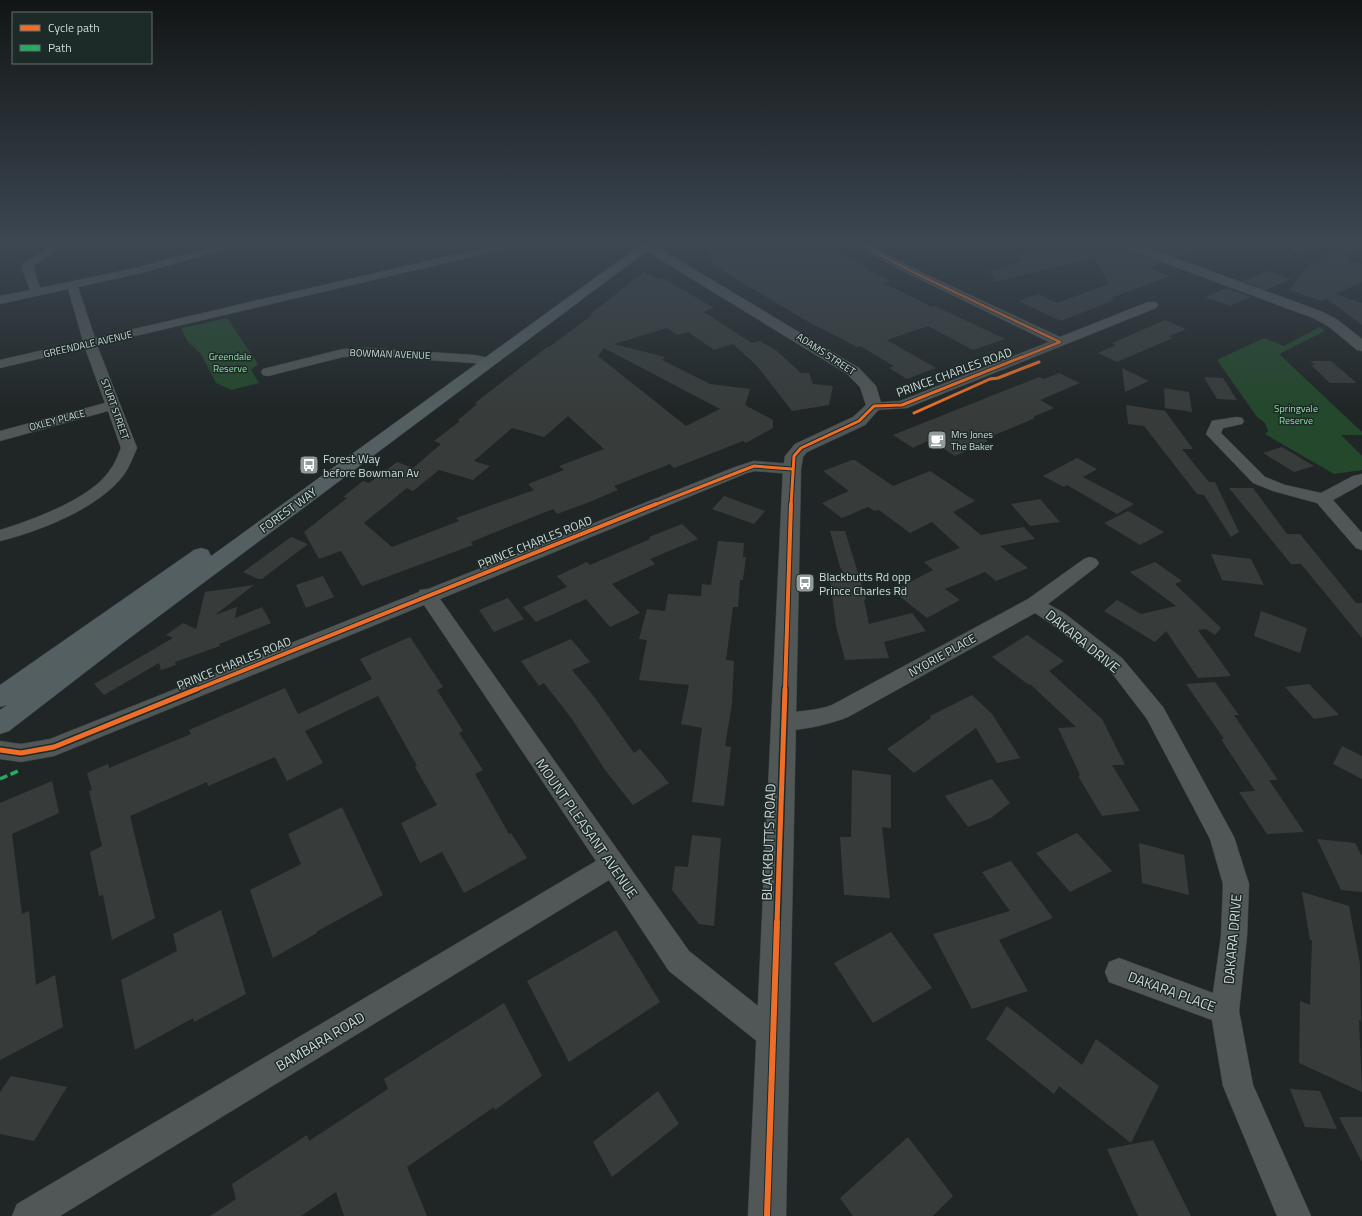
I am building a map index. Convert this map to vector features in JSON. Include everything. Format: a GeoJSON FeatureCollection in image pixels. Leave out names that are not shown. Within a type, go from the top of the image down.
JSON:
{"type":"FeatureCollection","features":[{"type":"Feature","properties":{"kind":"main road","name":"FOREST WAY"},"geometry":{"type":"LineString","coordinates":[[0,724],[482,361],[569,298]]}},
{"type":"Feature","properties":{"kind":"main road","name":"FOREST WAY"},"geometry":{"type":"LineString","coordinates":[[0,698],[482,361]]}},
{"type":"Feature","properties":{"kind":"street"},"geometry":{"type":"LineString","coordinates":[[0,300],[10,298]]}},
{"type":"Feature","properties":{"kind":"street","name":"STURT STREET"},"geometry":{"type":"LineString","coordinates":[[0,536],[38,524],[94,495],[117,473],[129,448],[90,343],[77,298]]}},
{"type":"Feature","properties":{"kind":"street","name":"GREENDALE AVENUE"},"geometry":{"type":"LineString","coordinates":[[0,364],[283,298]]}},
{"type":"Feature","properties":{"kind":"street","name":"ADAMS STREET"},"geometry":{"type":"LineString","coordinates":[[735,298],[853,371],[865,381],[872,391],[874,406]]}},
{"type":"Feature","properties":{"kind":"street"},"geometry":{"type":"LineString","coordinates":[[967,298],[1060,342]]}},
{"type":"Feature","properties":{"kind":"street"},"geometry":{"type":"LineString","coordinates":[[1271,298],[1318,315],[1333,323],[1356,337],[1362,347]]}},
{"type":"Feature","properties":{"kind":"street","name":"PRINCE CHARLES ROAD"},"geometry":{"type":"LineString","coordinates":[[874,406],[902,404],[1152,305]]}},
{"type":"Feature","properties":{"kind":"street","name":"BOWMAN AVENUE"},"geometry":{"type":"LineString","coordinates":[[268,372],[343,353],[367,352],[482,361]]}},
{"type":"Feature","properties":{"kind":"street","name":"OXLEY PLACE"},"geometry":{"type":"LineString","coordinates":[[0,436],[114,405]]}},
{"type":"Feature","properties":{"kind":"street"},"geometry":{"type":"LineString","coordinates":[[792,469],[794,456],[801,448],[858,421],[874,406]]}},
{"type":"Feature","properties":{"kind":"street"},"geometry":{"type":"LineString","coordinates":[[1237,422],[1217,424],[1213,434],[1259,480],[1279,488],[1323,499],[1362,544]]}},
{"type":"Feature","properties":{"kind":"street","name":"PRINCE CHARLES ROAD"},"geometry":{"type":"LineString","coordinates":[[0,750],[19,754],[36,752],[54,747],[427,595],[741,470],[754,466],[792,469]]}},
{"type":"Feature","properties":{"kind":"street","name":"BLACKBUTTS ROAD"},"geometry":{"type":"LineString","coordinates":[[767,1216],[792,469]]}},
{"type":"Feature","properties":{"kind":"street"},"geometry":{"type":"LineString","coordinates":[[1323,499],[1359,479],[1362,479]]}},
{"type":"Feature","properties":{"kind":"street","name":"NYORIE PLACE"},"geometry":{"type":"LineString","coordinates":[[783,722],[827,716],[840,711],[1035,604],[1090,563]]}},
{"type":"Feature","properties":{"kind":"street","name":"MOUNT PLEASANT AVENUE"},"geometry":{"type":"LineString","coordinates":[[427,595],[679,961],[773,1036]]}},
{"type":"Feature","properties":{"kind":"street","name":"DAKARA DRIVE"},"geometry":{"type":"LineString","coordinates":[[1035,604],[1057,618],[1115,663],[1150,707],[1162,726],[1222,837],[1236,884],[1234,936],[1225,1011],[1238,1086],[1294,1216]]}},
{"type":"Feature","properties":{"kind":"street","name":"BAMBARA ROAD"},"geometry":{"type":"LineString","coordinates":[[29,1216],[612,865]]}},
{"type":"Feature","properties":{"kind":"street","name":"DAKARA PLACE"},"geometry":{"type":"LineString","coordinates":[[1119,972],[1225,1011]]}},
{"type":"Feature","properties":{"kind":"green space","name":"Greendale Reserve"},"geometry":{"type":"Polygon","coordinates":[[[227,318],[258,364],[251,370],[259,383],[231,390],[216,383],[201,354],[188,342],[181,328],[227,318]]]}},
{"type":"Feature","properties":{"kind":"green space","name":"Springvale Reserve"},"geometry":{"type":"Polygon","coordinates":[[[1320,327],[1325,331],[1279,354],[1362,432],[1362,435],[1341,435],[1362,456],[1362,470],[1334,474],[1265,434],[1268,431],[1265,423],[1257,417],[1217,360],[1264,338],[1284,346],[1320,327]]]}},
{"type":"Feature","properties":{"kind":"building"},"geometry":{"type":"Polygon","coordinates":[[[611,298],[697,298],[714,308],[704,312],[752,343],[760,341],[777,351],[801,373],[809,373],[813,384],[833,386],[829,405],[792,411],[757,366],[733,344],[714,350],[688,332],[677,335],[667,328],[614,344],[665,357],[662,360],[710,384],[750,389],[745,405],[773,420],[773,428],[746,443],[743,441],[674,468],[670,464],[614,486],[618,490],[587,503],[557,514],[553,509],[471,542],[473,545],[362,586],[341,551],[319,559],[304,532],[347,498],[343,497],[363,481],[369,483],[397,462],[413,468],[441,444],[434,441],[460,421],[458,420],[477,404],[475,403],[547,347],[592,315],[590,314],[611,298]],[[604,348],[598,356],[686,426],[720,409],[604,348]],[[568,416],[544,437],[512,428],[474,461],[490,466],[473,480],[439,470],[413,491],[407,488],[364,523],[392,547],[459,521],[456,518],[534,490],[528,484],[564,470],[559,466],[604,449],[568,416]]]}},
{"type":"Feature","properties":{"kind":"building"},"geometry":{"type":"Polygon","coordinates":[[[768,298],[913,298],[932,307],[935,306],[1005,339],[973,350],[928,326],[887,340],[936,368],[907,379],[889,368],[894,366],[860,346],[857,347],[805,320],[768,298]]]}},
{"type":"Feature","properties":{"kind":"building"},"geometry":{"type":"Polygon","coordinates":[[[1027,298],[1046,298],[1057,303],[1071,298],[1112,298],[1114,300],[1061,321],[1018,301],[1027,298]]]}},
{"type":"Feature","properties":{"kind":"building"},"geometry":{"type":"Polygon","coordinates":[[[1207,298],[1249,298],[1230,306],[1207,298]]]}},
{"type":"Feature","properties":{"kind":"building"},"geometry":{"type":"Polygon","coordinates":[[[1312,298],[1347,298],[1362,303],[1362,325],[1327,299],[1321,301],[1312,298]]]}},
{"type":"Feature","properties":{"kind":"building"},"geometry":{"type":"Polygon","coordinates":[[[1165,320],[1186,329],[1168,337],[1173,338],[1117,362],[1098,353],[1116,345],[1112,343],[1165,320]]]}},
{"type":"Feature","properties":{"kind":"building"},"geometry":{"type":"Polygon","coordinates":[[[1310,361],[1331,361],[1357,383],[1330,383],[1311,365],[1315,365],[1310,361]]]}},
{"type":"Feature","properties":{"kind":"building"},"geometry":{"type":"Polygon","coordinates":[[[1122,368],[1149,381],[1125,392],[1122,368]]]}},
{"type":"Feature","properties":{"kind":"building"},"geometry":{"type":"Polygon","coordinates":[[[1059,373],[1080,383],[1040,400],[1054,408],[1033,417],[1035,418],[985,439],[988,441],[955,456],[930,440],[913,448],[893,435],[1039,377],[1044,379],[1059,373]]]}},
{"type":"Feature","properties":{"kind":"building"},"geometry":{"type":"Polygon","coordinates":[[[1204,377],[1223,378],[1237,400],[1217,399],[1204,377]]]}},
{"type":"Feature","properties":{"kind":"building"},"geometry":{"type":"Polygon","coordinates":[[[1164,388],[1189,392],[1192,412],[1165,408],[1164,388]]]}},
{"type":"Feature","properties":{"kind":"building"},"geometry":{"type":"Polygon","coordinates":[[[1126,405],[1165,411],[1193,449],[1182,449],[1209,482],[1215,482],[1239,532],[1231,537],[1204,495],[1197,494],[1144,426],[1128,424],[1126,405]]]}},
{"type":"Feature","properties":{"kind":"building"},"geometry":{"type":"Polygon","coordinates":[[[1282,447],[1314,466],[1294,472],[1263,453],[1282,447]]]}},
{"type":"Feature","properties":{"kind":"building"},"geometry":{"type":"Polygon","coordinates":[[[1077,458],[1097,469],[1083,477],[1134,504],[1117,514],[1067,485],[1064,487],[1043,476],[1077,458]]]}},
{"type":"Feature","properties":{"kind":"building"},"geometry":{"type":"Polygon","coordinates":[[[855,460],[893,486],[930,471],[975,501],[953,512],[981,535],[1024,527],[1035,539],[1000,546],[1028,568],[996,581],[985,572],[945,589],[960,600],[927,618],[893,591],[933,570],[924,562],[960,548],[932,522],[910,533],[879,510],[874,511],[868,507],[842,518],[822,503],[849,491],[823,471],[855,460]]]}},
{"type":"Feature","properties":{"kind":"building"},"geometry":{"type":"Polygon","coordinates":[[[1229,488],[1253,488],[1287,534],[1300,534],[1356,603],[1362,603],[1362,638],[1301,564],[1291,564],[1229,488]]]}},
{"type":"Feature","properties":{"kind":"building"},"geometry":{"type":"Polygon","coordinates":[[[724,496],[765,511],[754,524],[712,509],[724,496]]]}},
{"type":"Feature","properties":{"kind":"building"},"geometry":{"type":"Polygon","coordinates":[[[1040,499],[1060,522],[1030,526],[1011,504],[1040,499]]]}},
{"type":"Feature","properties":{"kind":"building"},"geometry":{"type":"Polygon","coordinates":[[[1128,511],[1164,532],[1140,545],[1104,523],[1128,511]]]}},
{"type":"Feature","properties":{"kind":"building"},"geometry":{"type":"Polygon","coordinates":[[[682,524],[698,539],[650,559],[655,564],[612,584],[640,613],[610,627],[586,599],[536,622],[523,607],[567,587],[557,576],[587,562],[590,565],[650,539],[649,537],[682,524]]]}},
{"type":"Feature","properties":{"kind":"building"},"geometry":{"type":"Polygon","coordinates":[[[830,531],[845,531],[866,599],[864,600],[869,624],[912,613],[926,631],[884,642],[889,658],[845,660],[836,626],[830,579],[849,579],[840,567],[830,531]]]}},
{"type":"Feature","properties":{"kind":"building"},"geometry":{"type":"Polygon","coordinates":[[[291,537],[308,544],[262,579],[258,579],[243,572],[291,537]]]}},
{"type":"Feature","properties":{"kind":"building"},"geometry":{"type":"Polygon","coordinates":[[[718,541],[744,543],[743,557],[746,557],[743,580],[740,580],[738,607],[733,607],[726,660],[734,661],[732,703],[725,746],[731,747],[724,806],[692,802],[702,728],[681,724],[689,685],[639,680],[647,640],[639,639],[647,609],[665,611],[668,594],[701,596],[702,584],[711,585],[718,541]]]}},
{"type":"Feature","properties":{"kind":"building"},"geometry":{"type":"Polygon","coordinates":[[[1211,554],[1251,559],[1264,585],[1222,580],[1211,554]]]}},
{"type":"Feature","properties":{"kind":"building"},"geometry":{"type":"Polygon","coordinates":[[[1155,562],[1182,581],[1175,584],[1221,628],[1215,635],[1206,629],[1198,630],[1231,676],[1198,678],[1166,631],[1155,642],[1104,611],[1117,600],[1141,614],[1176,606],[1130,572],[1155,562]]]}},
{"type":"Feature","properties":{"kind":"building"},"geometry":{"type":"Polygon","coordinates":[[[323,576],[334,597],[306,608],[296,585],[323,576]]]}},
{"type":"Feature","properties":{"kind":"building"},"geometry":{"type":"Polygon","coordinates":[[[254,585],[215,615],[237,607],[235,618],[262,607],[271,623],[219,644],[220,646],[175,662],[176,665],[161,670],[159,663],[104,695],[94,684],[173,638],[166,635],[183,623],[196,629],[205,592],[254,585]]]}},
{"type":"Feature","properties":{"kind":"building"},"geometry":{"type":"Polygon","coordinates":[[[508,598],[524,619],[494,632],[479,610],[508,598]]]}},
{"type":"Feature","properties":{"kind":"building"},"geometry":{"type":"Polygon","coordinates":[[[1261,611],[1307,628],[1300,653],[1254,636],[1261,611]]]}},
{"type":"Feature","properties":{"kind":"building"},"geometry":{"type":"Polygon","coordinates":[[[1027,635],[1064,661],[1049,671],[1102,719],[1125,765],[1112,765],[1140,811],[1102,816],[1078,776],[1080,775],[1058,728],[1076,727],[1030,684],[1029,685],[992,657],[1027,635]]]}},
{"type":"Feature","properties":{"kind":"building"},"geometry":{"type":"Polygon","coordinates":[[[410,637],[443,687],[437,690],[463,731],[459,733],[483,770],[475,774],[509,834],[511,833],[527,858],[464,893],[442,852],[420,863],[401,823],[437,805],[415,767],[417,766],[378,696],[305,731],[323,763],[287,781],[275,757],[208,786],[207,782],[130,816],[155,918],[112,940],[103,895],[99,896],[90,852],[102,846],[89,791],[92,790],[87,773],[108,764],[109,768],[191,734],[189,730],[285,688],[298,714],[372,679],[360,659],[410,637]]]}},
{"type":"Feature","properties":{"kind":"building"},"geometry":{"type":"Polygon","coordinates":[[[571,639],[590,662],[572,670],[595,698],[634,753],[640,749],[669,783],[633,805],[605,770],[572,719],[544,683],[539,686],[521,661],[571,639]]]}},
{"type":"Feature","properties":{"kind":"building"},"geometry":{"type":"Polygon","coordinates":[[[1215,682],[1239,715],[1234,715],[1278,780],[1269,780],[1304,832],[1267,834],[1239,792],[1255,791],[1221,739],[1224,739],[1186,684],[1215,682]]]}},
{"type":"Feature","properties":{"kind":"building"},"geometry":{"type":"Polygon","coordinates":[[[1309,684],[1339,715],[1314,719],[1285,687],[1309,684]]]}},
{"type":"Feature","properties":{"kind":"building"},"geometry":{"type":"Polygon","coordinates":[[[972,695],[992,714],[1020,758],[997,763],[976,728],[914,773],[887,749],[931,718],[930,716],[972,695]]]}},
{"type":"Feature","properties":{"kind":"building"},"geometry":{"type":"Polygon","coordinates":[[[1342,746],[1362,756],[1362,779],[1333,764],[1342,746]]]}},
{"type":"Feature","properties":{"kind":"building"},"geometry":{"type":"Polygon","coordinates":[[[852,770],[891,775],[891,828],[882,827],[890,898],[844,895],[840,837],[851,837],[852,770]]]}},
{"type":"Feature","properties":{"kind":"building"},"geometry":{"type":"Polygon","coordinates":[[[992,779],[1010,803],[991,818],[968,827],[945,796],[992,779]]]}},
{"type":"Feature","properties":{"kind":"building"},"geometry":{"type":"Polygon","coordinates":[[[52,781],[59,813],[12,834],[22,914],[29,911],[36,985],[55,975],[63,1027],[0,1060],[0,803],[52,781]]]}},
{"type":"Feature","properties":{"kind":"building"},"geometry":{"type":"Polygon","coordinates":[[[342,807],[383,895],[273,958],[250,890],[301,864],[288,834],[342,807]]]}},
{"type":"Feature","properties":{"kind":"building"},"geometry":{"type":"Polygon","coordinates":[[[1077,833],[1112,871],[1070,892],[1036,853],[1077,833]]]}},
{"type":"Feature","properties":{"kind":"building"},"geometry":{"type":"Polygon","coordinates":[[[692,835],[721,838],[714,926],[699,924],[672,890],[675,866],[688,867],[692,835]]]}},
{"type":"Feature","properties":{"kind":"building"},"geometry":{"type":"Polygon","coordinates":[[[1317,839],[1355,843],[1362,856],[1362,892],[1341,890],[1317,839]]]}},
{"type":"Feature","properties":{"kind":"building"},"geometry":{"type":"Polygon","coordinates":[[[1139,843],[1184,855],[1189,895],[1142,883],[1139,843]]]}},
{"type":"Feature","properties":{"kind":"building"},"geometry":{"type":"Polygon","coordinates":[[[1011,861],[1053,918],[999,940],[1028,991],[972,1009],[933,934],[1010,911],[982,872],[1011,861]]]}},
{"type":"Feature","properties":{"kind":"building"},"geometry":{"type":"Polygon","coordinates":[[[1302,892],[1349,906],[1360,964],[1361,1021],[1359,1020],[1362,1092],[1299,1063],[1300,1001],[1310,1005],[1312,940],[1310,940],[1302,892]]]}},
{"type":"Feature","properties":{"kind":"building"},"geometry":{"type":"Polygon","coordinates":[[[221,910],[246,994],[194,1022],[193,1018],[135,1050],[121,980],[177,951],[173,934],[221,910]]]}},
{"type":"Feature","properties":{"kind":"building"},"geometry":{"type":"Polygon","coordinates":[[[616,930],[660,1002],[569,1062],[527,981],[616,930]]]}},
{"type":"Feature","properties":{"kind":"building"},"geometry":{"type":"Polygon","coordinates":[[[891,932],[932,988],[873,1023],[834,963],[891,932]]]}},
{"type":"Feature","properties":{"kind":"building"},"geometry":{"type":"Polygon","coordinates":[[[504,1003],[542,1076],[495,1110],[494,1107],[407,1167],[427,1216],[344,1216],[336,1192],[301,1216],[210,1216],[236,1199],[232,1184],[307,1135],[309,1141],[388,1089],[384,1079],[504,1003]]]}},
{"type":"Feature","properties":{"kind":"building"},"geometry":{"type":"Polygon","coordinates":[[[1007,1006],[1082,1065],[1096,1039],[1159,1086],[1131,1143],[1059,1086],[1054,1094],[986,1039],[1007,1006]]]}},
{"type":"Feature","properties":{"kind":"building"},"geometry":{"type":"Polygon","coordinates":[[[11,1076],[67,1087],[34,1141],[0,1134],[0,1092],[11,1076]]]}},
{"type":"Feature","properties":{"kind":"building"},"geometry":{"type":"Polygon","coordinates":[[[1290,1089],[1320,1091],[1337,1129],[1305,1127],[1290,1089]]]}},
{"type":"Feature","properties":{"kind":"building"},"geometry":{"type":"Polygon","coordinates":[[[658,1091],[679,1124],[612,1177],[593,1142],[658,1091]]]}},
{"type":"Feature","properties":{"kind":"building"},"geometry":{"type":"Polygon","coordinates":[[[1339,1117],[1362,1117],[1362,1162],[1339,1117]]]}},
{"type":"Feature","properties":{"kind":"building"},"geometry":{"type":"Polygon","coordinates":[[[908,1137],[953,1196],[933,1216],[853,1216],[840,1198],[908,1137]]]}},
{"type":"Feature","properties":{"kind":"building"},"geometry":{"type":"Polygon","coordinates":[[[1153,1140],[1191,1216],[1138,1216],[1107,1149],[1153,1140]]]}},
{"type":"Feature","properties":{"kind":"marked path"},"geometry":{"type":"LineString","coordinates":[[0,779],[18,771]]}},
{"type":"Feature","properties":{"kind":"cycle path"},"geometry":{"type":"LineString","coordinates":[[967,298],[1060,342]]}},
{"type":"Feature","properties":{"kind":"cycle path"},"geometry":{"type":"LineString","coordinates":[[767,1216],[792,469],[794,456],[801,448],[859,421],[874,406],[902,405],[1060,342]]}},
{"type":"Feature","properties":{"kind":"cycle path"},"geometry":{"type":"LineString","coordinates":[[914,413],[990,379],[998,378],[1039,362]]}},
{"type":"Feature","properties":{"kind":"cycle path"},"geometry":{"type":"LineString","coordinates":[[0,750],[21,753],[34,752],[54,747],[741,470],[754,466],[792,469]]}},
{"type":"Feature","properties":{"kind":"place","name":"Mrs Jones The Baker"},"geometry":{"type":"Point","coordinates":[937,440]}},
{"type":"Feature","properties":{"kind":"place","name":"Forest Way before Bowman Av"},"geometry":{"type":"Point","coordinates":[309,465]}},
{"type":"Feature","properties":{"kind":"place","name":"Blackbutts Rd opp Prince Charles Rd"},"geometry":{"type":"Point","coordinates":[805,583]}}]}
